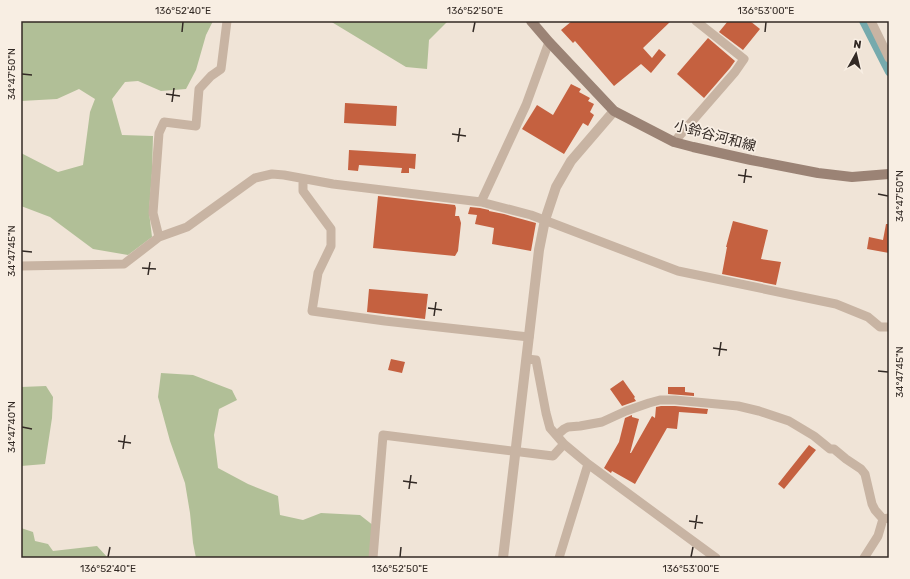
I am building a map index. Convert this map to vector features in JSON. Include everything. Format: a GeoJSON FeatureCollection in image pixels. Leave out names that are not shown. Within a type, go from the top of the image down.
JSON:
{"type":"FeatureCollection","features":[{"type":"Feature","properties":{"kind":"main road","name":"小鈴谷河和線"},"geometry":{"type":"LineString","coordinates":[[530,21],[614,111],[674,142],[751,160],[818,173],[852,177],[889,174]]}},
{"type":"Feature","properties":{"kind":"street"},"geometry":{"type":"LineString","coordinates":[[159,237],[153,213],[159,133],[164,122],[196,126],[198,89],[211,76],[221,69],[228,21]]}},
{"type":"Feature","properties":{"kind":"street"},"geometry":{"type":"LineString","coordinates":[[674,142],[735,72],[744,59],[696,21]]}},
{"type":"Feature","properties":{"kind":"street"},"geometry":{"type":"LineString","coordinates":[[871,21],[889,58]]}},
{"type":"Feature","properties":{"kind":"street"},"geometry":{"type":"LineString","coordinates":[[481,202],[526,105],[549,42]]}},
{"type":"Feature","properties":{"kind":"street"},"geometry":{"type":"LineString","coordinates":[[503,558],[539,250],[545,220],[556,187],[571,161],[614,111]]}},
{"type":"Feature","properties":{"kind":"street"},"geometry":{"type":"LineString","coordinates":[[21,266],[124,264],[159,237],[188,227],[256,178],[272,174],[333,184],[481,202],[531,214],[678,271],[836,304],[868,317],[880,327],[889,327]]}},
{"type":"Feature","properties":{"kind":"street"},"geometry":{"type":"LineString","coordinates":[[303,179],[303,191],[331,229],[330,246],[318,273],[312,311],[385,322],[530,336]]}},
{"type":"Feature","properties":{"kind":"street"},"geometry":{"type":"LineString","coordinates":[[527,359],[536,360],[550,428],[564,444],[588,464],[716,558]]}},
{"type":"Feature","properties":{"kind":"street"},"geometry":{"type":"LineString","coordinates":[[557,436],[568,427],[602,422],[626,411],[660,400],[688,401],[750,408],[788,421],[814,436],[830,449],[834,449],[865,474],[872,504],[875,510],[886,518],[878,536],[864,558]]}},
{"type":"Feature","properties":{"kind":"street"},"geometry":{"type":"LineString","coordinates":[[374,558],[383,435],[553,456],[564,444]]}},
{"type":"Feature","properties":{"kind":"street"},"geometry":{"type":"LineString","coordinates":[[559,558],[588,464]]}},
{"type":"Feature","properties":{"kind":"green space"},"geometry":{"type":"Polygon","coordinates":[[[21,21],[213,21],[206,35],[196,70],[186,89],[161,91],[138,81],[125,82],[112,99],[122,135],[153,136],[149,212],[152,237],[128,255],[93,249],[50,217],[21,206],[21,153],[58,172],[83,165],[90,112],[95,99],[79,89],[57,99],[21,101],[21,21]]]}},
{"type":"Feature","properties":{"kind":"green space"},"geometry":{"type":"Polygon","coordinates":[[[330,21],[448,21],[429,40],[427,69],[406,67],[330,21]]]}},
{"type":"Feature","properties":{"kind":"green space"},"geometry":{"type":"Polygon","coordinates":[[[161,373],[193,375],[232,390],[237,400],[219,409],[214,435],[218,468],[248,484],[278,496],[280,515],[303,520],[321,513],[360,515],[374,526],[371,558],[196,558],[185,483],[170,441],[158,397],[161,373]]]}},
{"type":"Feature","properties":{"kind":"green space"},"geometry":{"type":"Polygon","coordinates":[[[46,386],[53,397],[52,418],[45,464],[21,466],[21,387],[46,386]]]}},
{"type":"Feature","properties":{"kind":"green space"},"geometry":{"type":"Polygon","coordinates":[[[21,528],[33,532],[35,541],[48,544],[53,551],[97,546],[108,558],[21,558],[21,528]]]}},
{"type":"Feature","properties":{"kind":"building"},"geometry":{"type":"Polygon","coordinates":[[[572,21],[671,21],[643,48],[652,58],[659,49],[666,55],[651,73],[641,64],[614,86],[575,41],[573,43],[561,30],[572,21]]]}},
{"type":"Feature","properties":{"kind":"building"},"geometry":{"type":"Polygon","coordinates":[[[728,21],[750,21],[760,29],[743,50],[719,32],[728,21]]]}},
{"type":"Feature","properties":{"kind":"building"},"geometry":{"type":"Polygon","coordinates":[[[708,38],[735,61],[704,98],[677,74],[708,38]]]}},
{"type":"Feature","properties":{"kind":"building"},"geometry":{"type":"Polygon","coordinates":[[[571,84],[581,89],[579,92],[590,98],[588,101],[594,104],[590,112],[594,115],[588,126],[583,123],[564,154],[522,129],[537,105],[553,115],[571,84]]]}},
{"type":"Feature","properties":{"kind":"building"},"geometry":{"type":"Polygon","coordinates":[[[345,103],[397,106],[396,126],[344,123],[345,103]]]}},
{"type":"Feature","properties":{"kind":"building"},"geometry":{"type":"Polygon","coordinates":[[[349,150],[416,154],[415,169],[409,168],[409,173],[401,173],[402,168],[359,165],[358,171],[348,170],[349,150]]]}},
{"type":"Feature","properties":{"kind":"building"},"geometry":{"type":"Polygon","coordinates":[[[378,196],[455,205],[455,216],[459,216],[461,223],[458,251],[455,256],[373,248],[378,196]]]}},
{"type":"Feature","properties":{"kind":"building"},"geometry":{"type":"Polygon","coordinates":[[[470,207],[489,210],[536,223],[531,251],[492,244],[494,228],[475,224],[477,215],[468,214],[470,207]]]}},
{"type":"Feature","properties":{"kind":"building"},"geometry":{"type":"Polygon","coordinates":[[[733,221],[768,230],[761,259],[781,262],[776,285],[722,274],[726,247],[733,221]]]}},
{"type":"Feature","properties":{"kind":"building"},"geometry":{"type":"Polygon","coordinates":[[[886,224],[889,224],[889,253],[867,249],[869,237],[883,240],[886,224]]]}},
{"type":"Feature","properties":{"kind":"building"},"geometry":{"type":"Polygon","coordinates":[[[369,289],[428,294],[425,319],[367,312],[369,289]]]}},
{"type":"Feature","properties":{"kind":"building"},"geometry":{"type":"Polygon","coordinates":[[[391,359],[405,362],[402,373],[388,370],[391,359]]]}},
{"type":"Feature","properties":{"kind":"building"},"geometry":{"type":"Polygon","coordinates":[[[623,380],[635,397],[634,398],[636,401],[622,406],[610,389],[623,380]]]}},
{"type":"Feature","properties":{"kind":"building"},"geometry":{"type":"Polygon","coordinates":[[[668,387],[685,387],[685,392],[694,393],[694,396],[668,394],[668,387]]]}},
{"type":"Feature","properties":{"kind":"building"},"geometry":{"type":"Polygon","coordinates":[[[656,407],[708,409],[707,414],[679,412],[677,429],[667,428],[635,484],[612,471],[611,473],[604,468],[619,442],[625,418],[632,415],[632,417],[639,419],[631,453],[652,416],[655,418],[656,407]]]}},
{"type":"Feature","properties":{"kind":"building"},"geometry":{"type":"Polygon","coordinates":[[[809,445],[816,450],[784,489],[778,484],[809,445]]]}},
{"type":"Feature","properties":{"kind":"waterway"},"geometry":{"type":"LineString","coordinates":[[863,21],[889,72]]}}]}
